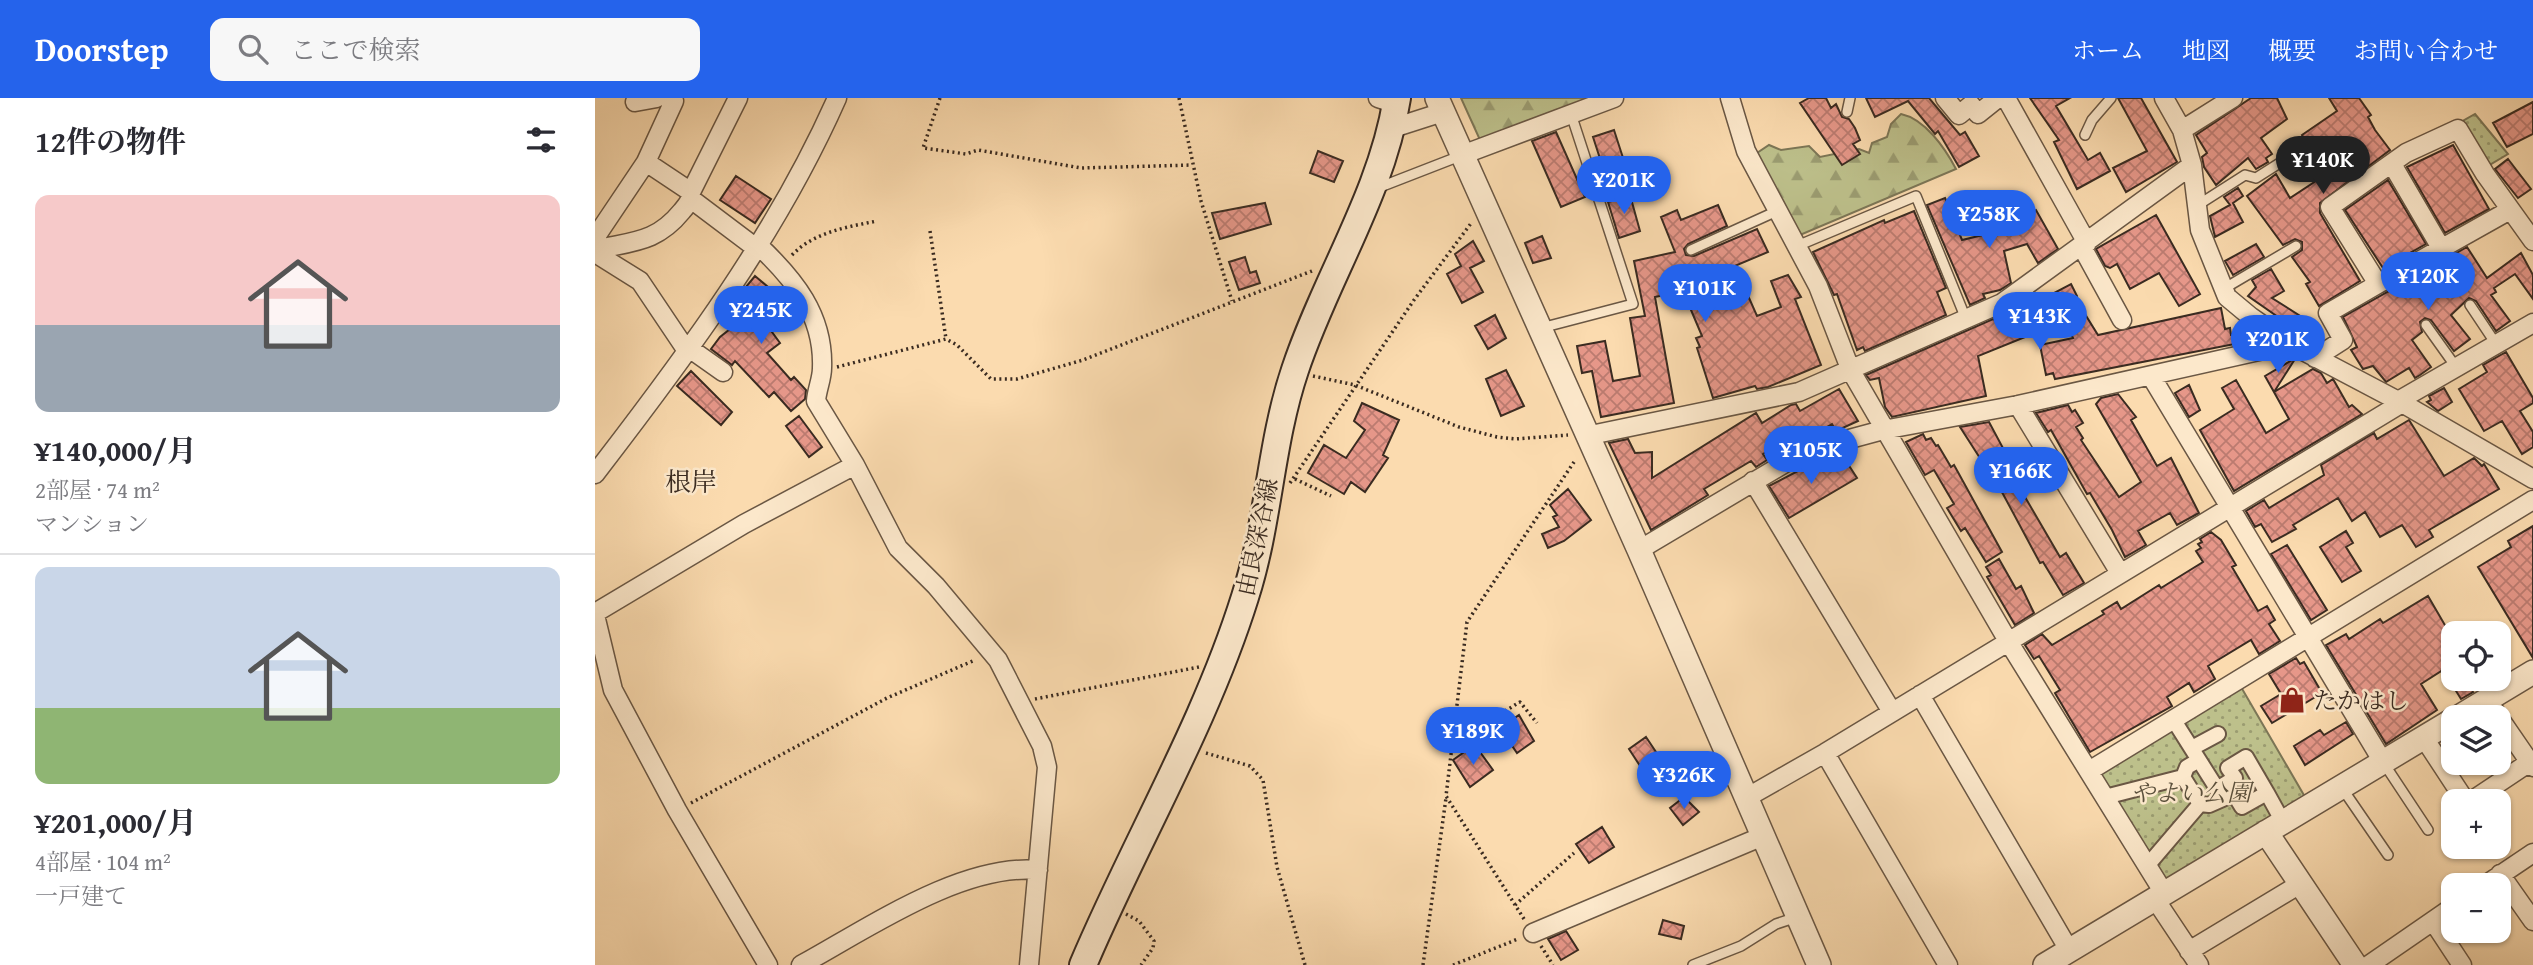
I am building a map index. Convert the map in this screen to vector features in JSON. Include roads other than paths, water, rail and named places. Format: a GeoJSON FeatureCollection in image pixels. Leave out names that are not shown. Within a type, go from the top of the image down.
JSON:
{"type":"FeatureCollection","features":[{"type":"Feature","properties":{"kind":"main road","name":"由良深谷線"},"geometry":{"type":"LineString","coordinates":[[1083,965],[1109,903],[1184,747],[1245,599],[1261,542],[1281,413],[1294,371],[1369,192],[1390,107]]}},
{"type":"Feature","properties":{"kind":"street"},"geometry":{"type":"LineString","coordinates":[[635,102],[657,98]]}},
{"type":"Feature","properties":{"kind":"street"},"geometry":{"type":"LineString","coordinates":[[595,238],[646,162],[674,101],[669,98]]}},
{"type":"Feature","properties":{"kind":"street"},"geometry":{"type":"LineString","coordinates":[[595,251],[656,236],[667,229],[691,196],[738,98]]}},
{"type":"Feature","properties":{"kind":"street"},"geometry":{"type":"LineString","coordinates":[[595,474],[688,349],[757,247],[808,164],[837,98]]}},
{"type":"Feature","properties":{"kind":"street"},"geometry":{"type":"LineString","coordinates":[[1462,155],[1614,98]]}},
{"type":"Feature","properties":{"kind":"street"},"geometry":{"type":"LineString","coordinates":[[1730,98],[1746,151],[1818,286],[1851,371],[2008,640],[2147,866],[2194,958],[2300,884]]}},
{"type":"Feature","properties":{"kind":"street"},"geometry":{"type":"LineString","coordinates":[[1945,98],[1959,115],[1971,105],[1978,114],[1998,98]]}},
{"type":"Feature","properties":{"kind":"street"},"geometry":{"type":"LineString","coordinates":[[2006,98],[2122,320]]}},
{"type":"Feature","properties":{"kind":"street"},"geometry":{"type":"LineString","coordinates":[[2164,98],[2182,130],[2192,165],[2200,230],[2227,297],[2290,344],[2400,402],[2533,479]]}},
{"type":"Feature","properties":{"kind":"street"},"geometry":{"type":"LineString","coordinates":[[2182,130],[2233,98]]}},
{"type":"Feature","properties":{"kind":"street"},"geometry":{"type":"LineString","coordinates":[[1390,107],[1440,105],[1586,438],[1639,550],[1819,965]]}},
{"type":"Feature","properties":{"kind":"street"},"geometry":{"type":"LineString","coordinates":[[2378,284],[2330,207],[2406,153],[2458,129],[2533,241]]}},
{"type":"Feature","properties":{"kind":"street"},"geometry":{"type":"LineString","coordinates":[[646,162],[757,247],[790,276],[812,311],[823,372],[816,401],[855,465],[898,548],[991,653],[1042,746],[1047,767],[1029,965]]}},
{"type":"Feature","properties":{"kind":"street"},"geometry":{"type":"LineString","coordinates":[[2392,164],[2441,248]]}},
{"type":"Feature","properties":{"kind":"street"},"geometry":{"type":"LineString","coordinates":[[1586,438],[1799,392],[2002,303],[2192,165]]}},
{"type":"Feature","properties":{"kind":"street"},"geometry":{"type":"LineString","coordinates":[[2315,358],[2343,340],[2327,313],[2510,210]]}},
{"type":"Feature","properties":{"kind":"street"},"geometry":{"type":"LineString","coordinates":[[595,251],[640,281],[688,349],[723,372]]}},
{"type":"Feature","properties":{"kind":"street"},"geometry":{"type":"LineString","coordinates":[[1746,797],[1825,753],[2230,508],[2456,367],[2533,323]]}},
{"type":"Feature","properties":{"kind":"street"},"geometry":{"type":"LineString","coordinates":[[1639,550],[1792,459],[1884,430],[2018,405],[2290,344]]}},
{"type":"Feature","properties":{"kind":"street"},"geometry":{"type":"LineString","coordinates":[[2151,376],[2383,762]]}},
{"type":"Feature","properties":{"kind":"street"},"geometry":{"type":"LineString","coordinates":[[2018,405],[2120,573]]}},
{"type":"Feature","properties":{"kind":"street"},"geometry":{"type":"LineString","coordinates":[[768,965],[677,810],[613,690],[595,614],[744,524],[855,465]]}},
{"type":"Feature","properties":{"kind":"street"},"geometry":{"type":"LineString","coordinates":[[1753,481],[1892,712]]}},
{"type":"Feature","properties":{"kind":"street"},"geometry":{"type":"LineString","coordinates":[[2089,771],[2533,500]]}},
{"type":"Feature","properties":{"kind":"street"},"geometry":{"type":"LineString","coordinates":[[2477,705],[2533,672]]}},
{"type":"Feature","properties":{"kind":"street"},"geometry":{"type":"LineString","coordinates":[[1920,695],[2069,950]]}},
{"type":"Feature","properties":{"kind":"street"},"geometry":{"type":"LineString","coordinates":[[2487,699],[2531,765],[2490,789]]}},
{"type":"Feature","properties":{"kind":"street"},"geometry":{"type":"LineString","coordinates":[[2173,719],[2224,794],[2242,807],[2267,793]]}},
{"type":"Feature","properties":{"kind":"street"},"geometry":{"type":"LineString","coordinates":[[2045,965],[2441,728]]}},
{"type":"Feature","properties":{"kind":"street"},"geometry":{"type":"LineString","coordinates":[[2183,777],[2195,754],[2218,734]]}},
{"type":"Feature","properties":{"kind":"street"},"geometry":{"type":"LineString","coordinates":[[2424,738],[2459,789]]}},
{"type":"Feature","properties":{"kind":"street"},"geometry":{"type":"LineString","coordinates":[[1825,753],[1948,965]]}},
{"type":"Feature","properties":{"kind":"street"},"geometry":{"type":"LineString","coordinates":[[2200,804],[2209,805],[2224,794],[2235,778],[2228,768],[2246,757],[2267,793],[2274,827],[2300,884],[2355,965]]}},
{"type":"Feature","properties":{"kind":"street"},"geometry":{"type":"LineString","coordinates":[[2105,797],[2183,777]]}},
{"type":"Feature","properties":{"kind":"street"},"geometry":{"type":"LineString","coordinates":[[2183,777],[2200,804]]}},
{"type":"Feature","properties":{"kind":"street"},"geometry":{"type":"LineString","coordinates":[[2147,866],[2200,804]]}},
{"type":"Feature","properties":{"kind":"street"},"geometry":{"type":"LineString","coordinates":[[1533,933],[1763,836]]}},
{"type":"Feature","properties":{"kind":"street"},"geometry":{"type":"LineString","coordinates":[[2503,873],[2533,853]]}},
{"type":"Feature","properties":{"kind":"street"},"geometry":{"type":"LineString","coordinates":[[800,965],[967,879],[1017,868],[1038,870]]}},
{"type":"Feature","properties":{"kind":"street"},"geometry":{"type":"LineString","coordinates":[[2511,889],[2533,921]]}},
{"type":"Feature","properties":{"kind":"street"},"geometry":{"type":"LineString","coordinates":[[2369,965],[2441,915]]}},
{"type":"Feature","properties":{"kind":"street"},"geometry":{"type":"LineString","coordinates":[[2433,921],[2462,965]]}},
{"type":"Feature","properties":{"kind":"lane"},"geometry":{"type":"LineString","coordinates":[[1847,112],[1850,98]]}},
{"type":"Feature","properties":{"kind":"lane"},"geometry":{"type":"LineString","coordinates":[[2085,135],[2092,120],[2111,98]]}},
{"type":"Feature","properties":{"kind":"lane"},"geometry":{"type":"LineString","coordinates":[[1539,329],[1633,304],[1571,114]]}},
{"type":"Feature","properties":{"kind":"lane"},"geometry":{"type":"LineString","coordinates":[[1369,192],[1462,155]]}},
{"type":"Feature","properties":{"kind":"lane"},"geometry":{"type":"LineString","coordinates":[[2198,205],[2245,176],[2256,178],[2286,159]]}},
{"type":"Feature","properties":{"kind":"lane"},"geometry":{"type":"LineString","coordinates":[[1797,246],[1916,196],[1965,319]]}},
{"type":"Feature","properties":{"kind":"lane"},"geometry":{"type":"LineString","coordinates":[[1691,250],[1777,211]]}},
{"type":"Feature","properties":{"kind":"lane"},"geometry":{"type":"LineString","coordinates":[[2225,288],[2296,246]]}},
{"type":"Feature","properties":{"kind":"lane"},"geometry":{"type":"LineString","coordinates":[[2470,305],[2496,344]]}},
{"type":"Feature","properties":{"kind":"lane"},"geometry":{"type":"LineString","coordinates":[[2426,325],[2456,367]]}},
{"type":"Feature","properties":{"kind":"lane"},"geometry":{"type":"LineString","coordinates":[[2383,762],[2428,830]]}},
{"type":"Feature","properties":{"kind":"lane"},"geometry":{"type":"LineString","coordinates":[[2341,787],[2388,855]]}},
{"type":"Feature","properties":{"kind":"lane"},"geometry":{"type":"LineString","coordinates":[[1695,965],[1798,916]]}},
{"type":"Feature","properties":{"kind":"place","name":"たかはし"},"geometry":{"type":"Point","coordinates":[2292,700]}},
{"type":"Feature","properties":{"kind":"district","name":"根岸"},"geometry":{"type":"Point","coordinates":[691,481]}},
{"type":"Feature","properties":{"kind":"park label","name":"やよい公園"},"geometry":{"type":"Point","coordinates":[2191,792]}}]}
